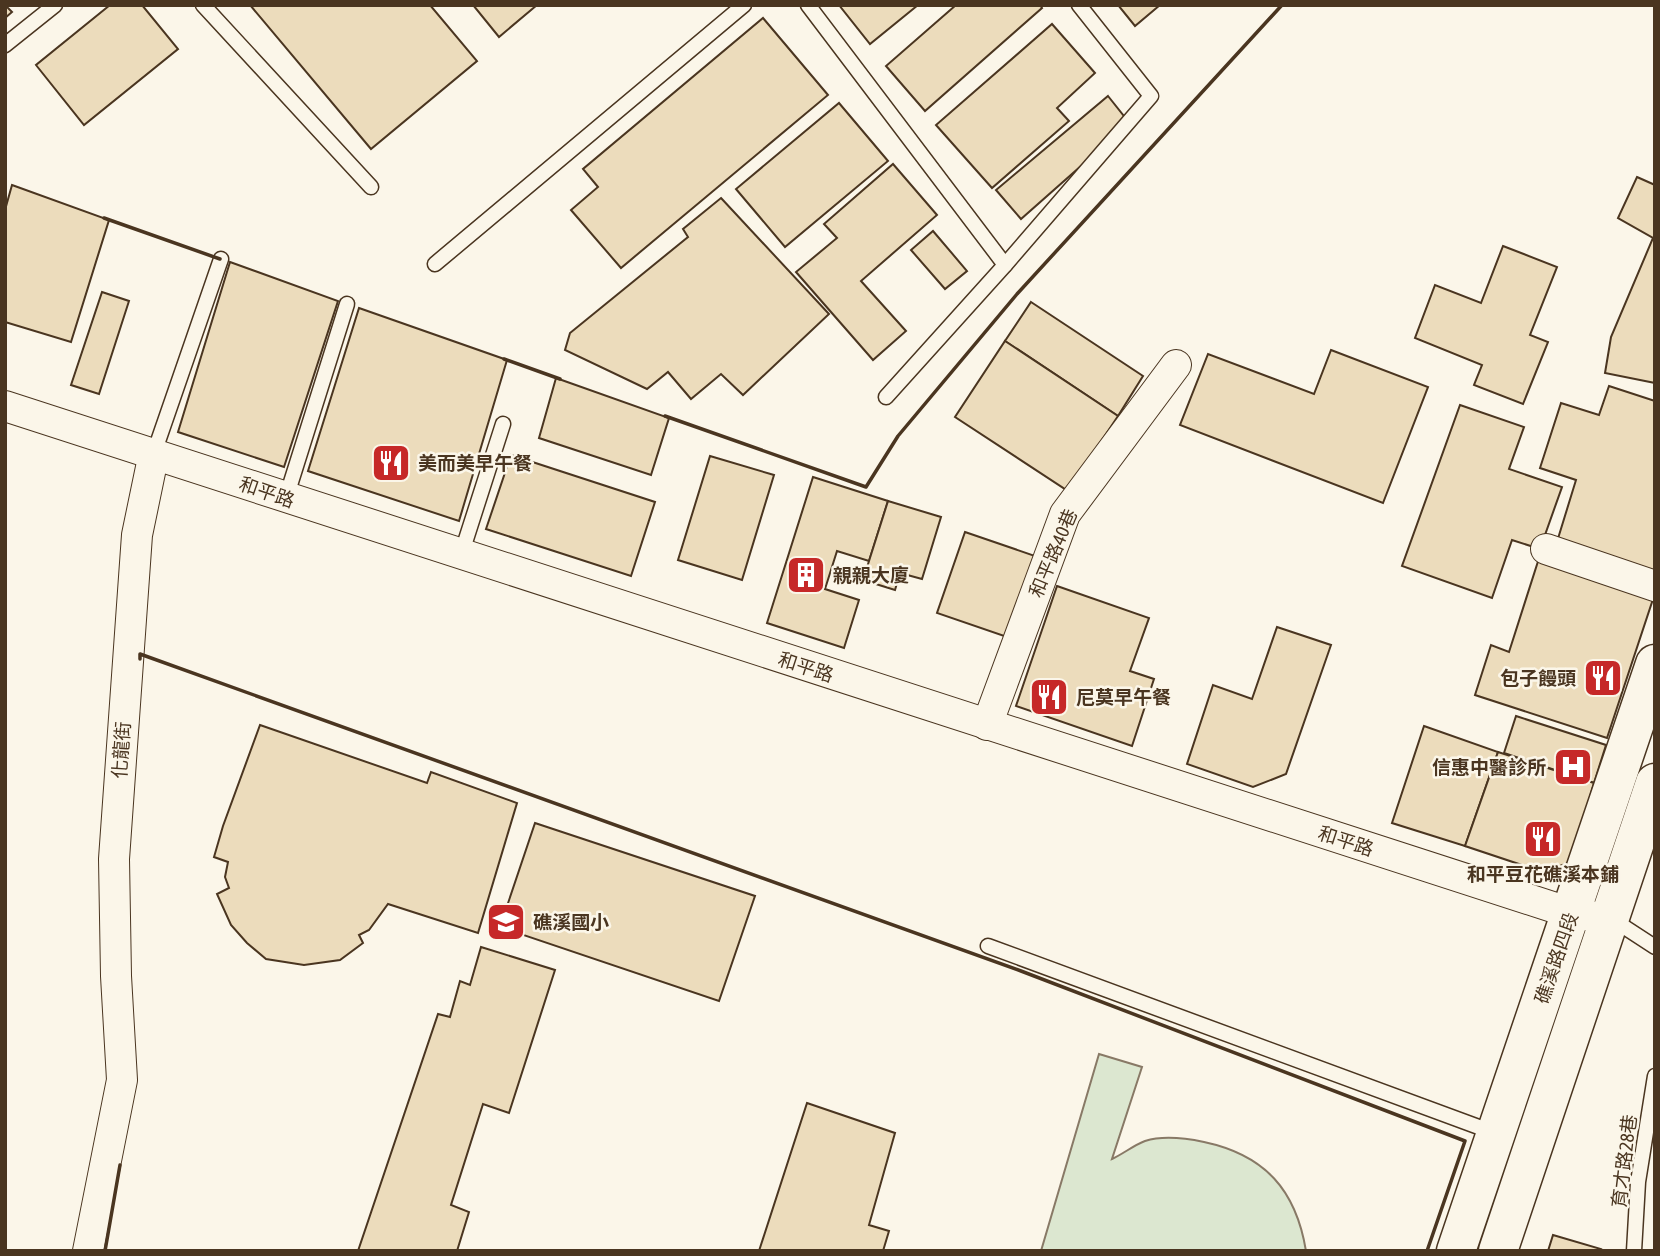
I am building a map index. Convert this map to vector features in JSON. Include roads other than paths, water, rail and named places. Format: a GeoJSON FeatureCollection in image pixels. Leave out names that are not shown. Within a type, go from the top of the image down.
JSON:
{"type":"FeatureCollection","features":[{"type":"Feature","properties":{"kind":"main road","name":"礁溪路四段"},"geometry":{"type":"LineString","coordinates":[[1498,1251],[1515,1140],[1572,914],[1655,664]]}},
{"type":"Feature","properties":{"kind":"main road","name":"礁溪路四段"},"geometry":{"type":"LineString","coordinates":[[1457,1251],[1515,1140],[1638,854],[1655,783]]}},
{"type":"Feature","properties":{"kind":"street","name":"和平路40巷"},"geometry":{"type":"LineString","coordinates":[[986,725],[1065,514],[1176,365]]}},
{"type":"Feature","properties":{"kind":"street","name":"和平路"},"geometry":{"type":"LineString","coordinates":[[5,406],[1572,914],[1609,918]]}},
{"type":"Feature","properties":{"kind":"street","name":"化龍街"},"geometry":{"type":"LineString","coordinates":[[88,1251],[122,1080],[116,976],[114,859],[137,535],[154,453]]}},
{"type":"Feature","properties":{"kind":"street"},"geometry":{"type":"LineString","coordinates":[[1546,550],[1655,586]]}},
{"type":"Feature","properties":{"kind":"lane"},"geometry":{"type":"LineString","coordinates":[[5,45],[55,5]]}},
{"type":"Feature","properties":{"kind":"lane"},"geometry":{"type":"LineString","coordinates":[[203,5],[371,187]]}},
{"type":"Feature","properties":{"kind":"lane"},"geometry":{"type":"LineString","coordinates":[[435,264],[744,5]]}},
{"type":"Feature","properties":{"kind":"lane"},"geometry":{"type":"LineString","coordinates":[[808,5],[1005,265]]}},
{"type":"Feature","properties":{"kind":"lane"},"geometry":{"type":"LineString","coordinates":[[886,397],[1151,96],[1079,5]]}},
{"type":"Feature","properties":{"kind":"lane","name":"化龍街"},"geometry":{"type":"LineString","coordinates":[[154,453],[221,259]]}},
{"type":"Feature","properties":{"kind":"lane"},"geometry":{"type":"LineString","coordinates":[[286,498],[347,303]]}},
{"type":"Feature","properties":{"kind":"lane"},"geometry":{"type":"LineString","coordinates":[[461,555],[503,424]]}},
{"type":"Feature","properties":{"kind":"lane"},"geometry":{"type":"LineString","coordinates":[[1609,918],[1655,947]]}},
{"type":"Feature","properties":{"kind":"lane"},"geometry":{"type":"LineString","coordinates":[[989,946],[1515,1140]]}},
{"type":"Feature","properties":{"kind":"lane","name":"育才路28巷"},"geometry":{"type":"LineString","coordinates":[[1634,1251],[1637,1182],[1655,1076]]}},
{"type":"Feature","properties":{"kind":"place","name":"美而美早午餐"},"geometry":{"type":"Point","coordinates":[391,463]}},
{"type":"Feature","properties":{"kind":"place","name":"親親大廈"},"geometry":{"type":"Point","coordinates":[806,575]}},
{"type":"Feature","properties":{"kind":"place","name":"包子饅頭"},"geometry":{"type":"Point","coordinates":[1603,678]}},
{"type":"Feature","properties":{"kind":"place","name":"尼莫早午餐"},"geometry":{"type":"Point","coordinates":[1049,697]}},
{"type":"Feature","properties":{"kind":"place","name":"信惠中醫診所"},"geometry":{"type":"Point","coordinates":[1573,767]}},
{"type":"Feature","properties":{"kind":"place","name":"和平豆花礁溪本鋪"},"geometry":{"type":"Point","coordinates":[1543,839]}},
{"type":"Feature","properties":{"kind":"place","name":"礁溪國小"},"geometry":{"type":"Point","coordinates":[506,922]}}]}
